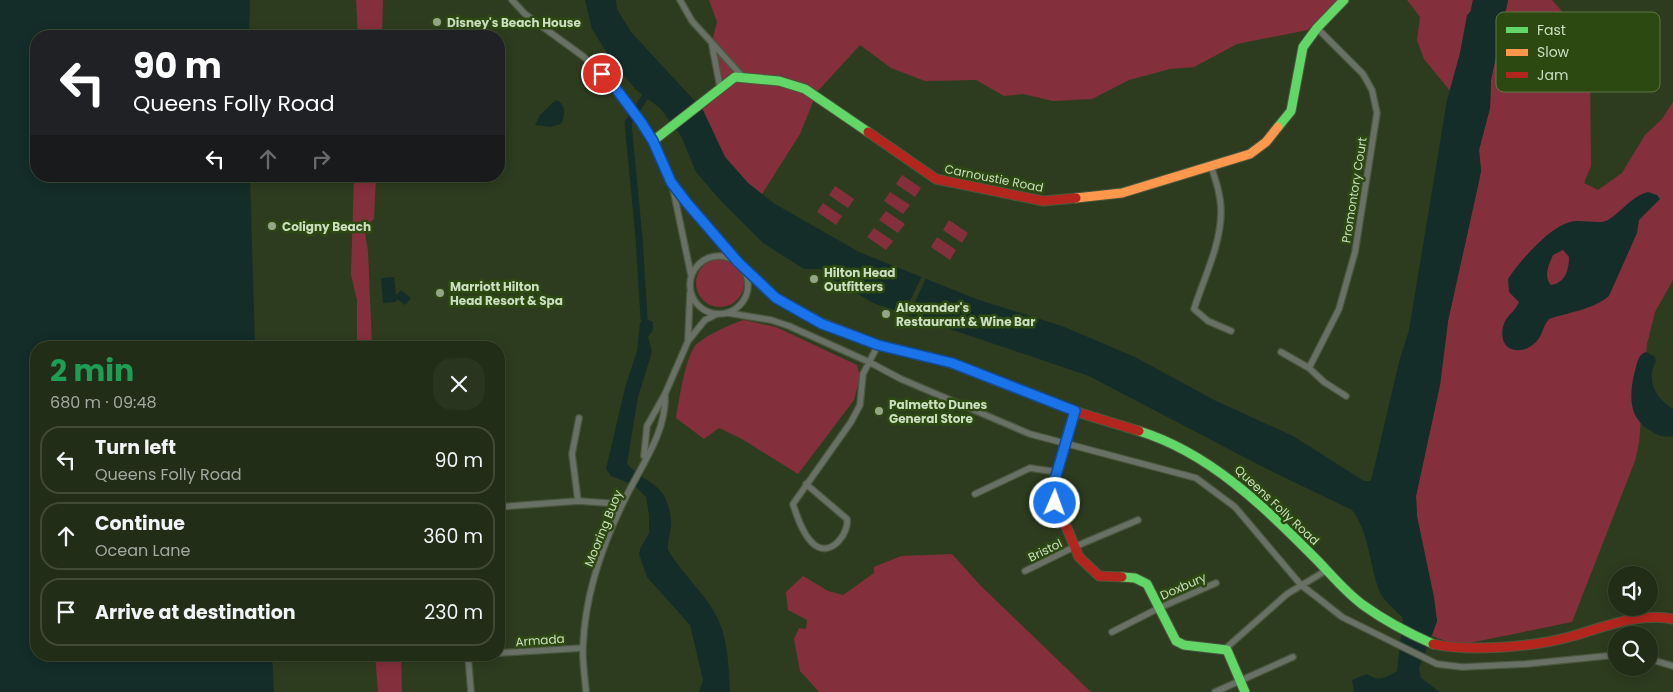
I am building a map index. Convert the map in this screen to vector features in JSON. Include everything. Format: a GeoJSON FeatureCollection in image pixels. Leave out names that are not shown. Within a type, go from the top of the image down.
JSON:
{"type":"FeatureCollection","features":[{"type":"Feature","properties":{"kind":"street"},"geometry":{"type":"LineString","coordinates":[[512,0],[525,14],[584,57],[610,82],[628,104],[653,141],[671,182],[691,278],[690,288],[700,307],[717,314],[728,313],[779,322],[869,362],[901,379],[1030,434],[1067,442],[1196,478],[1208,485],[1235,507],[1301,585],[1342,617],[1437,664],[1462,667],[1526,664],[1608,656]]}},
{"type":"Feature","properties":{"kind":"street"},"geometry":{"type":"LineString","coordinates":[[680,0],[692,21],[743,77]]}},
{"type":"Feature","properties":{"kind":"street","name":"Carnoustie Road"},"geometry":{"type":"LineString","coordinates":[[653,141],[734,77],[785,81],[805,88],[936,179],[1043,201],[1122,193],[1250,154],[1266,142],[1291,111],[1303,47],[1316,28],[1344,0]]}},
{"type":"Feature","properties":{"kind":"street","name":"Promontory Court"},"geometry":{"type":"LineString","coordinates":[[1309,368],[1339,308],[1355,252],[1376,113],[1372,90],[1363,74],[1316,28]]}},
{"type":"Feature","properties":{"kind":"street"},"geometry":{"type":"LineString","coordinates":[[711,42],[720,87]]}},
{"type":"Feature","properties":{"kind":"street"},"geometry":{"type":"LineString","coordinates":[[1210,166],[1218,187],[1221,212],[1215,244],[1194,309],[1208,321],[1231,331]]}},
{"type":"Feature","properties":{"kind":"street"},"geometry":{"type":"LineString","coordinates":[[671,182],[740,264],[748,281],[747,293],[742,303],[728,313]]}},
{"type":"Feature","properties":{"kind":"street"},"geometry":{"type":"LineString","coordinates":[[691,278],[698,265],[710,257],[725,256],[740,264]]}},
{"type":"Feature","properties":{"kind":"street","name":"Queens Folly Road"},"geometry":{"type":"LineString","coordinates":[[740,264],[776,298],[822,324],[878,345],[952,363],[1075,411],[1173,444],[1219,469],[1282,525],[1361,604],[1396,626],[1433,644],[1459,648],[1524,645],[1567,638],[1626,620],[1658,616],[1673,619]]}},
{"type":"Feature","properties":{"kind":"street","name":"Mooring Buoy"},"geometry":{"type":"LineString","coordinates":[[688,341],[690,288]]}},
{"type":"Feature","properties":{"kind":"street","name":"Mooring Buoy"},"geometry":{"type":"LineString","coordinates":[[642,463],[647,426],[665,394],[688,341],[705,320],[717,314]]}},
{"type":"Feature","properties":{"kind":"street"},"geometry":{"type":"LineString","coordinates":[[806,484],[847,519],[848,525],[845,534],[831,547],[817,546],[797,519],[793,504],[806,484],[851,422],[860,405],[862,383],[869,362],[878,345]]}},
{"type":"Feature","properties":{"kind":"street"},"geometry":{"type":"LineString","coordinates":[[1281,352],[1309,368],[1324,382],[1346,396]]}},
{"type":"Feature","properties":{"kind":"street","name":"Mooring Buoy"},"geometry":{"type":"LineString","coordinates":[[586,692],[583,648],[590,592],[601,554],[622,504],[664,422],[665,394]]}},
{"type":"Feature","properties":{"kind":"street"},"geometry":{"type":"LineString","coordinates":[[1075,411],[1053,486],[1055,503],[1074,547],[1079,557],[1099,576],[1143,581],[1150,588],[1176,641],[1184,646],[1225,649],[1301,585],[1327,570]]}},
{"type":"Feature","properties":{"kind":"street"},"geometry":{"type":"LineString","coordinates":[[578,501],[572,454],[579,418]]}},
{"type":"Feature","properties":{"kind":"street"},"geometry":{"type":"LineString","coordinates":[[975,494],[1030,468],[1057,472]]}},
{"type":"Feature","properties":{"kind":"street"},"geometry":{"type":"LineString","coordinates":[[505,507],[578,501],[622,504]]}},
{"type":"Feature","properties":{"kind":"street","name":"Bristol"},"geometry":{"type":"LineString","coordinates":[[1025,571],[1074,547],[1138,520]]}},
{"type":"Feature","properties":{"kind":"street","name":"Doxbury"},"geometry":{"type":"LineString","coordinates":[[1112,632],[1159,608],[1216,583]]}},
{"type":"Feature","properties":{"kind":"street","name":"Armada"},"geometry":{"type":"LineString","coordinates":[[505,653],[583,648]]}},
{"type":"Feature","properties":{"kind":"street"},"geometry":{"type":"LineString","coordinates":[[1225,649],[1245,692]]}},
{"type":"Feature","properties":{"kind":"street"},"geometry":{"type":"LineString","coordinates":[[1215,692],[1293,657]]}},
{"type":"Feature","properties":{"kind":"street"},"geometry":{"type":"LineString","coordinates":[[468,661],[471,692]]}},
{"type":"Feature","properties":{"kind":"street"},"geometry":{"type":"LineString","coordinates":[[1658,661],[1673,666]]}},
{"type":"Feature","properties":{"kind":"shaded area"},"geometry":{"type":"Polygon","coordinates":[[[356,0],[383,0],[382,30],[358,30],[356,0]]]}},
{"type":"Feature","properties":{"kind":"shaded area"},"geometry":{"type":"Polygon","coordinates":[[[709,0],[1339,0],[1308,30],[1237,44],[1194,67],[1170,69],[1129,80],[1092,99],[1053,101],[1023,94],[1004,96],[976,80],[925,81],[891,68],[860,45],[817,92],[800,134],[762,194],[748,183],[725,157],[701,108],[717,95],[714,67],[709,53],[717,22],[709,0]]]}},
{"type":"Feature","properties":{"kind":"shaded area"},"geometry":{"type":"Polygon","coordinates":[[[1407,0],[1473,0],[1451,92],[1424,59],[1417,40],[1420,17],[1407,0]]]}},
{"type":"Feature","properties":{"kind":"shaded area"},"geometry":{"type":"Polygon","coordinates":[[[1508,0],[1552,0],[1563,12],[1505,12],[1508,0]]]}},
{"type":"Feature","properties":{"kind":"shaded area"},"geometry":{"type":"Polygon","coordinates":[[[1496,56],[1496,92],[1590,92],[1591,166],[1584,183],[1598,190],[1622,173],[1645,135],[1662,119],[1673,102],[1673,280],[1655,312],[1647,344],[1639,443],[1635,461],[1572,622],[1469,643],[1454,644],[1432,636],[1437,621],[1417,516],[1416,496],[1440,385],[1448,321],[1481,171],[1479,150],[1490,108],[1491,80],[1496,56]]]}},
{"type":"Feature","properties":{"kind":"shaded area"},"geometry":{"type":"Polygon","coordinates":[[[902,175],[921,188],[915,197],[896,184],[902,175]]]}},
{"type":"Feature","properties":{"kind":"shaded area"},"geometry":{"type":"Polygon","coordinates":[[[354,182],[376,182],[374,219],[364,227],[368,251],[372,341],[357,341],[357,300],[351,275],[354,182]]]}},
{"type":"Feature","properties":{"kind":"shaded area"},"geometry":{"type":"Polygon","coordinates":[[[835,186],[854,199],[848,208],[829,195],[835,186]]]}},
{"type":"Feature","properties":{"kind":"shaded area"},"geometry":{"type":"Polygon","coordinates":[[[890,192],[910,205],[903,214],[884,201],[890,192]]]}},
{"type":"Feature","properties":{"kind":"shaded area"},"geometry":{"type":"Polygon","coordinates":[[[823,203],[842,216],[836,225],[817,212],[823,203]]]}},
{"type":"Feature","properties":{"kind":"shaded area"},"geometry":{"type":"Polygon","coordinates":[[[886,211],[905,224],[898,233],[879,220],[886,211]]]}},
{"type":"Feature","properties":{"kind":"shaded area"},"geometry":{"type":"Polygon","coordinates":[[[949,220],[968,233],[962,243],[943,230],[949,220]]]}},
{"type":"Feature","properties":{"kind":"shaded area"},"geometry":{"type":"Polygon","coordinates":[[[874,228],[893,241],[886,250],[867,237],[874,228]]]}},
{"type":"Feature","properties":{"kind":"shaded area"},"geometry":{"type":"Polygon","coordinates":[[[937,237],[956,250],[950,260],[931,247],[937,237]]]}},
{"type":"Feature","properties":{"kind":"shaded area"},"geometry":{"type":"Polygon","coordinates":[[[720,259],[729,261],[737,266],[742,274],[744,283],[742,292],[737,300],[729,305],[720,307],[711,305],[703,300],[698,292],[696,283],[698,274],[703,266],[711,261],[720,259]]]}},
{"type":"Feature","properties":{"kind":"shaded area"},"geometry":{"type":"Polygon","coordinates":[[[744,320],[776,327],[857,365],[860,376],[854,400],[798,474],[742,439],[719,428],[704,439],[676,418],[685,370],[695,346],[711,334],[744,320]]]}},
{"type":"Feature","properties":{"kind":"shaded area"},"geometry":{"type":"Polygon","coordinates":[[[952,554],[980,585],[1091,692],[819,692],[800,671],[794,639],[799,628],[806,629],[807,620],[788,610],[786,592],[803,576],[828,591],[843,595],[874,573],[874,567],[901,556],[952,554]]]}},
{"type":"Feature","properties":{"kind":"shaded area"},"geometry":{"type":"Polygon","coordinates":[[[375,661],[401,661],[402,692],[378,692],[375,661]]]}},
{"type":"Feature","properties":{"kind":"water"},"geometry":{"type":"Polygon","coordinates":[[[0,0],[250,0],[249,30],[30,30],[30,182],[250,182],[255,341],[30,341],[30,661],[272,661],[274,692],[0,692],[0,0]]]}},
{"type":"Feature","properties":{"kind":"water"},"geometry":{"type":"Polygon","coordinates":[[[585,0],[616,0],[617,9],[631,32],[703,110],[725,157],[748,183],[775,204],[859,252],[979,300],[1062,326],[1135,357],[1214,400],[1293,436],[1364,481],[1370,481],[1399,362],[1409,330],[1447,100],[1460,53],[1467,15],[1471,11],[1473,0],[1508,0],[1505,12],[1496,12],[1496,56],[1491,80],[1490,108],[1479,150],[1481,171],[1448,321],[1440,385],[1416,496],[1417,516],[1434,597],[1437,621],[1419,668],[1421,678],[1440,692],[1354,692],[1352,680],[1367,674],[1375,678],[1382,678],[1397,671],[1403,618],[1380,592],[1366,539],[1352,510],[1263,467],[1089,376],[873,303],[833,279],[821,269],[804,269],[763,243],[721,201],[696,172],[681,136],[660,108],[636,90],[612,61],[592,29],[585,0]]]}},
{"type":"Feature","properties":{"kind":"water"},"geometry":{"type":"Polygon","coordinates":[[[556,100],[563,107],[564,114],[561,124],[550,127],[535,125],[540,115],[556,100]]]}},
{"type":"Feature","properties":{"kind":"water"},"geometry":{"type":"Polygon","coordinates":[[[1648,192],[1657,195],[1660,199],[1639,220],[1637,233],[1609,296],[1588,308],[1549,319],[1534,344],[1524,349],[1510,349],[1504,343],[1503,325],[1519,302],[1509,292],[1508,279],[1520,263],[1544,238],[1562,225],[1574,221],[1600,222],[1608,220],[1642,194],[1648,192]],[[1563,250],[1553,255],[1547,274],[1551,285],[1563,279],[1568,267],[1569,257],[1563,250]]]}},
{"type":"Feature","properties":{"kind":"water"},"geometry":{"type":"Polygon","coordinates":[[[394,277],[396,295],[401,290],[411,298],[405,305],[397,299],[396,302],[383,303],[381,278],[394,277]]]}},
{"type":"Feature","properties":{"kind":"water"},"geometry":{"type":"Polygon","coordinates":[[[644,318],[653,322],[653,330],[648,337],[652,352],[638,397],[627,464],[661,491],[665,498],[671,520],[668,550],[707,601],[718,619],[726,645],[730,692],[699,692],[703,680],[690,625],[647,577],[639,554],[649,533],[646,497],[634,485],[611,476],[606,469],[625,388],[637,351],[640,323],[644,318]]]}},
{"type":"Feature","properties":{"kind":"water"},"geometry":{"type":"Polygon","coordinates":[[[1646,352],[1655,357],[1652,372],[1654,389],[1660,398],[1673,409],[1673,436],[1660,436],[1648,429],[1641,423],[1633,409],[1631,393],[1634,375],[1639,358],[1646,352]]]}},
{"type":"Feature","properties":{"kind":"pier"},"geometry":{"type":"Polygon","coordinates":[[[922,276],[926,278],[909,315],[904,313],[922,276]]]}},
{"type":"Feature","properties":{"kind":"waterway"},"geometry":{"type":"LineString","coordinates":[[644,318],[639,238],[628,123],[645,97]]}},
{"type":"Feature","properties":{"kind":"traffic: fast"},"geometry":{"type":"LineString","coordinates":[[1278,127],[1291,111],[1303,47],[1317,28],[1344,0]]}},
{"type":"Feature","properties":{"kind":"traffic: fast"},"geometry":{"type":"LineString","coordinates":[[653,141],[735,77],[779,81],[805,89],[868,132]]}},
{"type":"Feature","properties":{"kind":"traffic: fast"},"geometry":{"type":"LineString","coordinates":[[1139,431],[1165,441],[1212,467],[1234,483],[1275,519],[1356,600],[1388,621],[1433,644]]}},
{"type":"Feature","properties":{"kind":"traffic: fast"},"geometry":{"type":"LineString","coordinates":[[1122,577],[1135,578],[1147,584],[1176,641],[1184,645],[1227,650],[1245,692]]}},
{"type":"Feature","properties":{"kind":"traffic: slow"},"geometry":{"type":"LineString","coordinates":[[1076,198],[1122,193],[1250,154],[1266,142],[1278,127]]}},
{"type":"Feature","properties":{"kind":"traffic: jam"},"geometry":{"type":"LineString","coordinates":[[868,132],[936,179],[1043,201],[1076,198]]}},
{"type":"Feature","properties":{"kind":"traffic: jam"},"geometry":{"type":"LineString","coordinates":[[742,266],[776,298],[822,323],[878,345],[951,363],[1077,412],[1139,431]]}},
{"type":"Feature","properties":{"kind":"traffic: jam"},"geometry":{"type":"LineString","coordinates":[[1075,411],[1057,472],[1053,495],[1079,557],[1099,576],[1122,577]]}},
{"type":"Feature","properties":{"kind":"traffic: jam"},"geometry":{"type":"LineString","coordinates":[[1433,644],[1464,648],[1520,646],[1554,641],[1633,619],[1660,617],[1673,619]]}},
{"type":"Feature","properties":{"kind":"place","name":"Disney's Beach House"},"geometry":{"type":"Point","coordinates":[437,22]}},
{"type":"Feature","properties":{"kind":"place","name":"Coligny Beach"},"geometry":{"type":"Point","coordinates":[272,226]}},
{"type":"Feature","properties":{"kind":"place","name":"Hilton Head Outfitters"},"geometry":{"type":"Point","coordinates":[814,279]}},
{"type":"Feature","properties":{"kind":"place","name":"Marriott Hilton Head Resort & Spa"},"geometry":{"type":"Point","coordinates":[440,293]}},
{"type":"Feature","properties":{"kind":"place","name":"Alexander's Restaurant & Wine Bar"},"geometry":{"type":"Point","coordinates":[886,314]}},
{"type":"Feature","properties":{"kind":"place","name":"Palmetto Dunes General Store"},"geometry":{"type":"Point","coordinates":[879,411]}},
{"type":"Feature","properties":{"kind":"route"},"geometry":{"type":"LineString","coordinates":[[602,74],[617,90],[641,122],[653,141],[671,182],[687,203],[738,262],[776,298],[822,324],[878,345],[952,363],[1075,411],[1071,430],[1053,486],[1055,503]]}}]}
